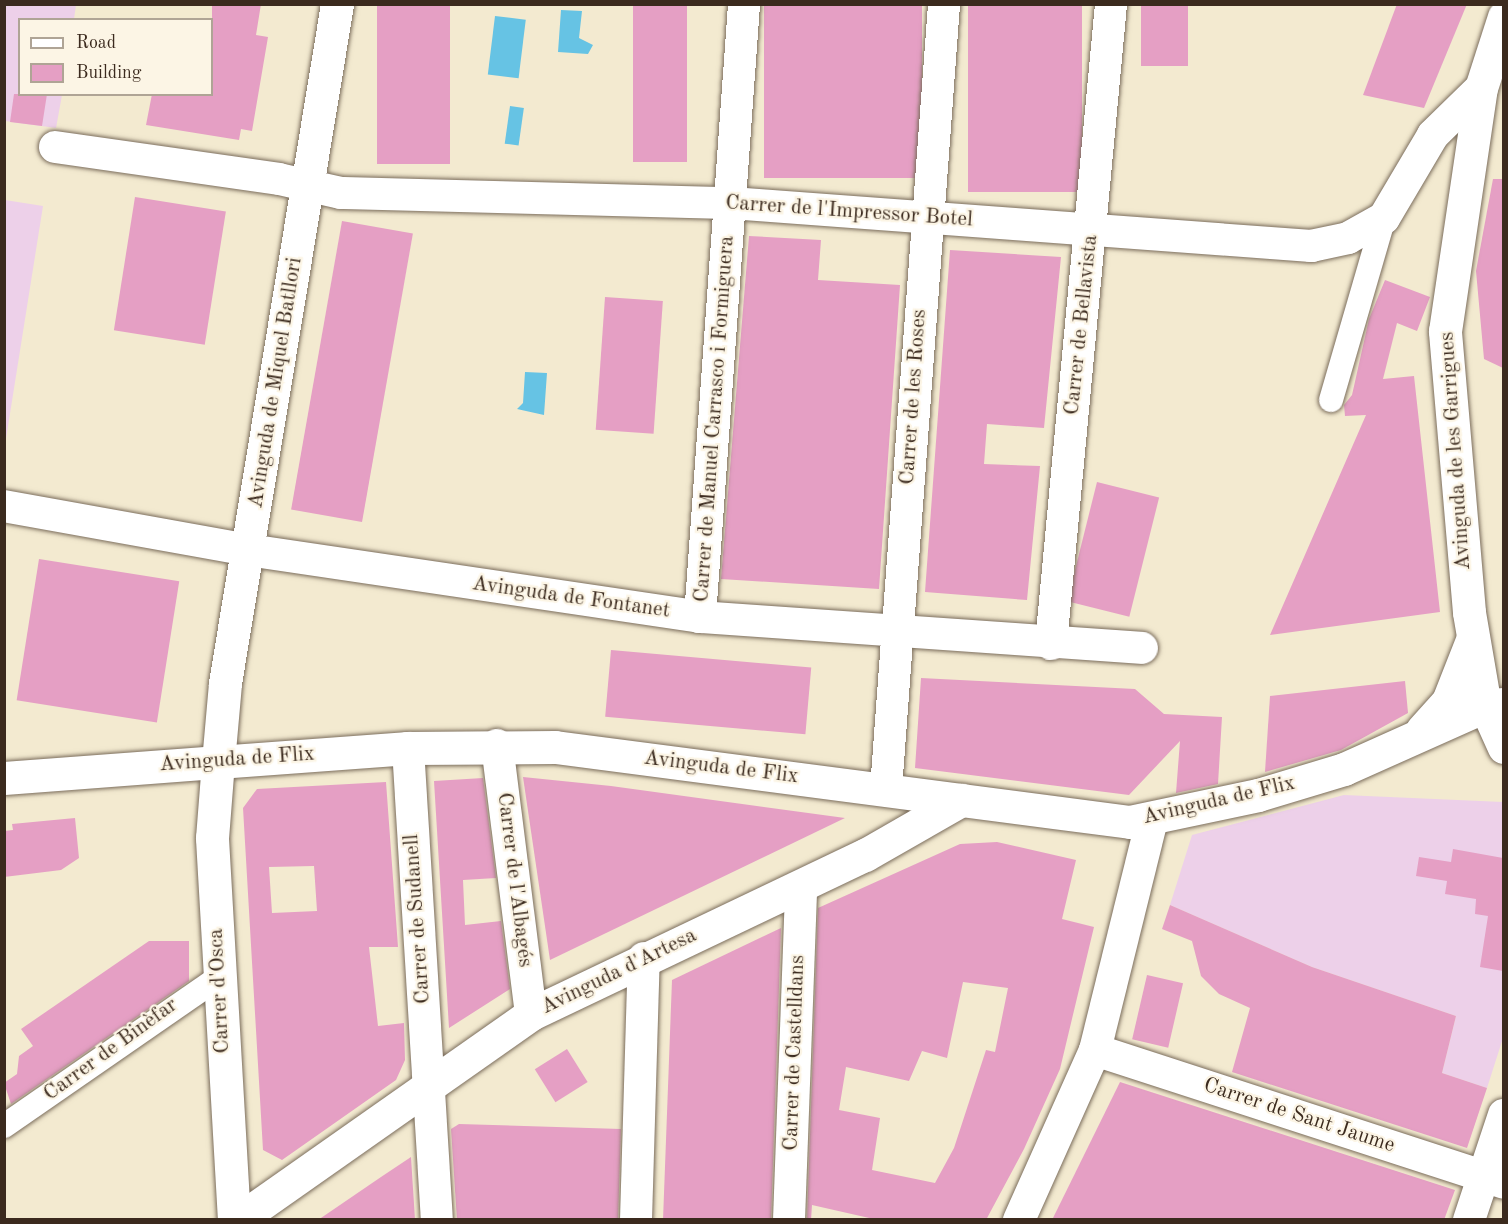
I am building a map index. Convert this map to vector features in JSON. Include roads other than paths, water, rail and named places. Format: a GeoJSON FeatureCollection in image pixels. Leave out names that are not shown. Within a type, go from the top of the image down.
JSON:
{"type":"FeatureCollection","features":[{"type":"Feature","properties":{"kind":"main road","name":"Avinguda de Miquel Batllori"},"geometry":{"type":"LineString","coordinates":[[218,762],[225,683],[337,4]]}},
{"type":"Feature","properties":{"kind":"main road","name":"Avinguda de les Garrigues"},"geometry":{"type":"LineString","coordinates":[[1421,731],[1448,701],[1465,669],[1473,635],[1444,331],[1480,88],[1503,17]]}},
{"type":"Feature","properties":{"kind":"main road"},"geometry":{"type":"LineString","coordinates":[[1473,635],[1494,705]]}},
{"type":"Feature","properties":{"kind":"main road","name":"Avinguda de Flix"},"geometry":{"type":"LineString","coordinates":[[4,778],[408,748],[496,745],[886,789],[1111,821],[1152,820],[1344,769],[1421,731],[1494,705]]}},
{"type":"Feature","properties":{"kind":"main road","name":"Carrer d'Osca"},"geometry":{"type":"LineString","coordinates":[[218,762],[212,838],[236,1220]]}},
{"type":"Feature","properties":{"kind":"main road","name":"Avinguda d'Artesa"},"geometry":{"type":"LineString","coordinates":[[236,1220],[430,1090],[531,1014],[644,958],[801,886],[961,800]]}},
{"type":"Feature","properties":{"kind":"street","name":"Carrer de Manuel Carrasco i Formiguera"},"geometry":{"type":"LineString","coordinates":[[700,617],[744,4]]}},
{"type":"Feature","properties":{"kind":"street","name":"Carrer de les Roses"},"geometry":{"type":"LineString","coordinates":[[886,789],[900,632],[926,218],[944,4]]}},
{"type":"Feature","properties":{"kind":"street","name":"Carrer de Bellavista"},"geometry":{"type":"LineString","coordinates":[[1051,644],[1111,4]]}},
{"type":"Feature","properties":{"kind":"street"},"geometry":{"type":"LineString","coordinates":[[1331,400],[1384,219],[1433,135],[1480,88]]}},
{"type":"Feature","properties":{"kind":"street","name":"Carrer de l'Impressor Botel"},"geometry":{"type":"LineString","coordinates":[[55,147],[341,193],[731,203],[1311,246],[1348,238],[1384,219]]}},
{"type":"Feature","properties":{"kind":"street","name":"Avinguda de Fontanet"},"geometry":{"type":"LineString","coordinates":[[4,506],[248,550],[700,617],[1051,644],[1142,648]]}},
{"type":"Feature","properties":{"kind":"street"},"geometry":{"type":"LineString","coordinates":[[1494,705],[1503,748]]}},
{"type":"Feature","properties":{"kind":"street","name":"Carrer de l'Albagés"},"geometry":{"type":"LineString","coordinates":[[496,745],[531,1014]]}},
{"type":"Feature","properties":{"kind":"street","name":"Carrer de Sudanell"},"geometry":{"type":"LineString","coordinates":[[408,748],[437,1220]]}},
{"type":"Feature","properties":{"kind":"street"},"geometry":{"type":"LineString","coordinates":[[1019,1220],[1095,1050],[1152,820]]}},
{"type":"Feature","properties":{"kind":"street","name":"Carrer de Castelldans"},"geometry":{"type":"LineString","coordinates":[[789,1220],[801,886]]}},
{"type":"Feature","properties":{"kind":"street"},"geometry":{"type":"LineString","coordinates":[[636,1220],[644,958]]}},
{"type":"Feature","properties":{"kind":"street","name":"Carrer de Binèfar"},"geometry":{"type":"LineString","coordinates":[[4,1126],[219,977]]}},
{"type":"Feature","properties":{"kind":"street","name":"Carrer de Sant Jaume"},"geometry":{"type":"LineString","coordinates":[[1095,1050],[1493,1179]]}},
{"type":"Feature","properties":{"kind":"street"},"geometry":{"type":"LineString","coordinates":[[1468,1220],[1493,1179],[1503,1115]]}},
{"type":"Feature","properties":{"kind":"water"},"geometry":{"type":"Polygon","coordinates":[[[561,10],[582,11],[579,38],[593,45],[588,54],[558,52],[561,10]]]}},
{"type":"Feature","properties":{"kind":"water"},"geometry":{"type":"Polygon","coordinates":[[[495,16],[526,20],[519,78],[488,75],[495,16]]]}},
{"type":"Feature","properties":{"kind":"water"},"geometry":{"type":"Polygon","coordinates":[[[510,106],[524,108],[519,146],[505,144],[510,106]]]}},
{"type":"Feature","properties":{"kind":"water"},"geometry":{"type":"Polygon","coordinates":[[[525,372],[547,373],[544,415],[517,409],[523,403],[525,372]]]}}]}
